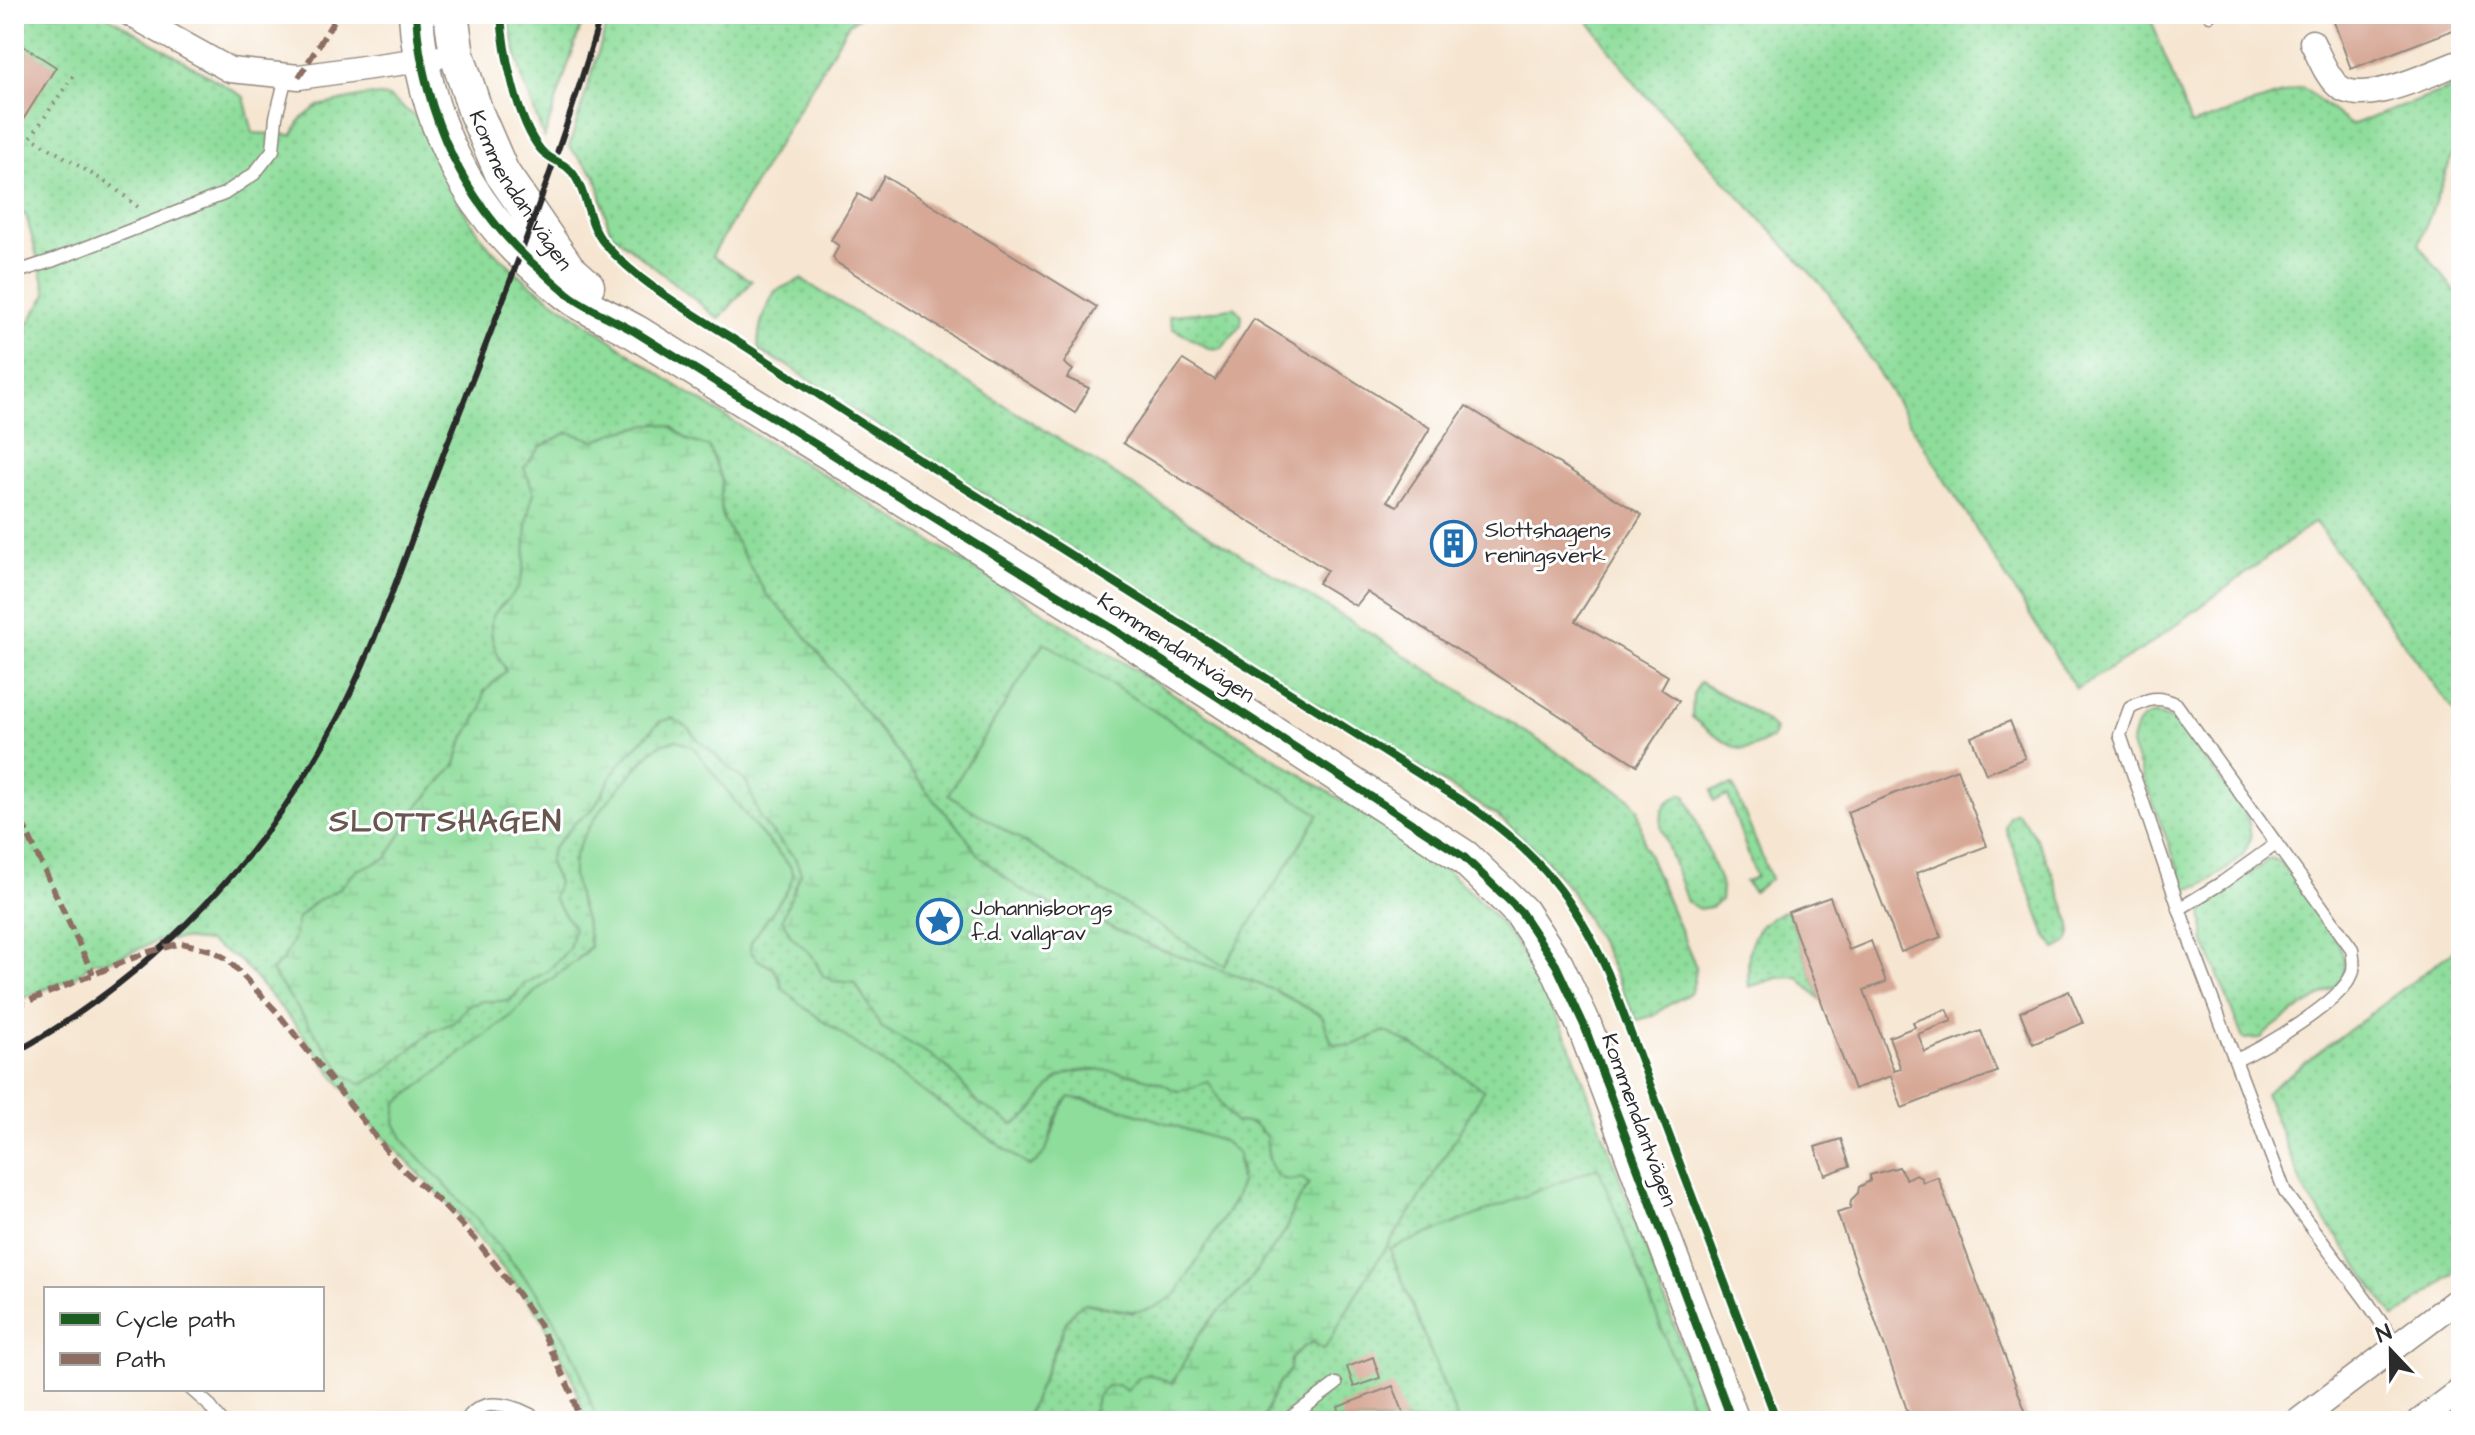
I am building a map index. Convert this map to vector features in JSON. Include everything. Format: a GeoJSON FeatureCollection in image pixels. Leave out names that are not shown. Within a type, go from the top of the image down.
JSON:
{"type":"FeatureCollection","features":[{"type":"Feature","properties":{"kind":"street"},"geometry":{"type":"LineString","coordinates":[[130,14],[230,70],[286,77],[320,75],[457,55]]}},
{"type":"Feature","properties":{"kind":"street","name":"Kommendantvägen"},"geometry":{"type":"LineString","coordinates":[[416,14],[420,61],[433,111],[453,159],[481,208],[520,254],[576,300],[637,333],[1110,627],[1378,800],[1464,857],[1521,912],[1556,965],[1584,1025],[1732,1421]]}},
{"type":"Feature","properties":{"kind":"street","name":"Kommendantvägen"},"geometry":{"type":"LineString","coordinates":[[451,14],[457,55],[476,113],[502,173],[568,269],[637,333]]}},
{"type":"Feature","properties":{"kind":"street"},"geometry":{"type":"LineString","coordinates":[[2312,42],[2336,85],[2350,94],[2372,94],[2461,62]]}},
{"type":"Feature","properties":{"kind":"street"},"geometry":{"type":"LineString","coordinates":[[2298,1421],[2461,1297]]}},
{"type":"Feature","properties":{"kind":"street"},"geometry":{"type":"LineString","coordinates":[[2420,1421],[2461,1390]]}},
{"type":"Feature","properties":{"kind":"lane"},"geometry":{"type":"LineString","coordinates":[[14,273],[224,194],[254,174],[273,150],[276,117],[286,77]]}},
{"type":"Feature","properties":{"kind":"lane"},"geometry":{"type":"LineString","coordinates":[[2236,1060],[2262,1049],[2341,992],[2354,971],[2352,949],[2176,704],[2162,697],[2148,698],[2130,708],[2120,735],[2179,909],[2285,1192],[2397,1346]]}},
{"type":"Feature","properties":{"kind":"lane"},"geometry":{"type":"LineString","coordinates":[[2179,909],[2276,844]]}},
{"type":"Feature","properties":{"kind":"lane"},"geometry":{"type":"LineString","coordinates":[[1292,1419],[1336,1384]]}},
{"type":"Feature","properties":{"kind":"lane"},"geometry":{"type":"LineString","coordinates":[[193,1391],[221,1421]]}},
{"type":"Feature","properties":{"kind":"lane"},"geometry":{"type":"LineString","coordinates":[[466,1421],[472,1411],[506,1404],[541,1421]]}},
{"type":"Feature","properties":{"kind":"path"},"geometry":{"type":"LineString","coordinates":[[73,76],[31,137],[112,186],[136,205],[151,223]]}},
{"type":"Feature","properties":{"kind":"green space"},"geometry":{"type":"Polygon","coordinates":[[[14,14],[104,14],[244,97],[253,133],[293,135],[300,120],[318,106],[368,95],[389,97],[422,122],[457,200],[471,222],[490,248],[530,284],[674,384],[853,492],[1394,833],[1447,871],[1499,921],[1532,969],[1570,1045],[1710,1421],[1698,1421],[1390,1249],[1458,1421],[1025,1421],[1066,1322],[1075,1309],[1084,1303],[1133,1313],[1188,1276],[1235,1199],[1241,1165],[1225,1142],[1083,1099],[1059,1114],[1043,1155],[1029,1166],[805,1008],[782,988],[773,968],[758,960],[750,951],[751,942],[788,889],[790,866],[755,827],[663,743],[614,794],[589,828],[575,855],[575,883],[590,946],[512,1015],[397,1104],[475,1217],[540,1296],[576,1358],[597,1421],[586,1421],[573,1379],[539,1313],[463,1219],[370,1123],[290,1018],[240,961],[208,942],[181,939],[158,941],[109,961],[94,961],[76,977],[14,1002],[14,346],[47,294],[26,215],[14,210],[14,14]]]}},
{"type":"Feature","properties":{"kind":"green space"},"geometry":{"type":"Polygon","coordinates":[[[507,14],[585,14],[544,138],[522,77],[507,14]]]}},
{"type":"Feature","properties":{"kind":"green space"},"geometry":{"type":"Polygon","coordinates":[[[610,14],[863,14],[848,25],[712,256],[752,281],[719,319],[610,232],[596,176],[569,147],[610,14]]]}},
{"type":"Feature","properties":{"kind":"green space"},"geometry":{"type":"Polygon","coordinates":[[[1583,14],[2149,14],[2191,125],[2302,87],[2351,125],[2461,85],[2461,132],[2419,245],[2461,299],[2461,721],[2315,522],[2146,647],[2076,689],[1828,292],[1638,87],[1583,14]]]}},
{"type":"Feature","properties":{"kind":"green space"},"geometry":{"type":"Polygon","coordinates":[[[801,279],[1629,798],[1638,809],[1644,845],[1696,967],[1688,995],[1654,1015],[1636,1020],[1605,952],[1570,889],[1539,853],[1498,816],[863,417],[789,366],[759,351],[760,327],[775,291],[801,279]]]}},
{"type":"Feature","properties":{"kind":"green space"},"geometry":{"type":"Polygon","coordinates":[[[1234,307],[1242,315],[1241,325],[1222,348],[1210,349],[1172,328],[1169,316],[1218,310],[1234,307]]]}},
{"type":"Feature","properties":{"kind":"green space","name":"Johannisborgs f.d. vallgrav"},"geometry":{"type":"Polygon","coordinates":[[[657,423],[672,427],[688,440],[709,447],[722,481],[720,499],[723,519],[766,594],[799,628],[978,855],[1018,888],[1161,950],[1276,991],[1322,1016],[1332,1043],[1351,1046],[1385,1031],[1437,1058],[1484,1090],[1324,1350],[1313,1342],[1291,1359],[1290,1370],[1277,1386],[1262,1421],[1092,1421],[1097,1397],[1107,1386],[1118,1385],[1127,1391],[1138,1379],[1147,1375],[1172,1384],[1198,1336],[1244,1288],[1286,1230],[1292,1211],[1309,1184],[1302,1178],[1291,1180],[1277,1175],[1270,1162],[1266,1136],[1253,1123],[1235,1122],[1208,1082],[1178,1091],[1161,1083],[1116,1072],[1093,1070],[1070,1073],[1054,1083],[1031,1112],[1013,1124],[978,1103],[948,1068],[881,1027],[855,983],[834,981],[823,976],[812,955],[791,936],[782,919],[801,873],[795,858],[761,820],[747,783],[688,728],[672,718],[659,722],[618,766],[593,809],[576,822],[552,849],[549,863],[558,883],[553,898],[574,928],[569,949],[548,971],[524,984],[510,1001],[483,1001],[467,1006],[455,1022],[431,1032],[381,1075],[360,1084],[345,1075],[271,971],[284,959],[298,918],[312,904],[339,889],[357,870],[387,858],[416,809],[456,764],[462,742],[481,710],[484,692],[506,671],[493,643],[491,624],[495,613],[516,590],[522,574],[528,515],[534,493],[524,468],[540,447],[568,432],[596,441],[616,432],[657,423]]]}},
{"type":"Feature","properties":{"kind":"green space"},"geometry":{"type":"Polygon","coordinates":[[[1044,642],[1319,814],[1224,966],[948,795],[1044,642]]]}},
{"type":"Feature","properties":{"kind":"green space"},"geometry":{"type":"Polygon","coordinates":[[[1699,682],[1758,716],[1775,730],[1772,738],[1741,749],[1708,731],[1692,717],[1693,695],[1699,682]]]}},
{"type":"Feature","properties":{"kind":"green space"},"geometry":{"type":"Polygon","coordinates":[[[2156,714],[2172,720],[2185,731],[2248,818],[2251,838],[2243,855],[2199,887],[2186,889],[2131,746],[2138,724],[2156,714]]]}},
{"type":"Feature","properties":{"kind":"green space"},"geometry":{"type":"Polygon","coordinates":[[[677,740],[693,747],[755,827],[790,866],[793,876],[788,889],[751,942],[750,951],[758,960],[773,968],[782,988],[805,1008],[1029,1166],[1044,1153],[1059,1114],[1070,1097],[1113,1106],[1225,1142],[1238,1153],[1240,1184],[1235,1199],[1176,1294],[1163,1303],[1141,1311],[1085,1303],[1075,1309],[1066,1322],[1025,1421],[597,1421],[576,1358],[540,1296],[475,1217],[405,1142],[395,1123],[397,1103],[512,1015],[537,990],[590,947],[573,874],[581,842],[615,792],[652,751],[664,743],[677,740]]]}},
{"type":"Feature","properties":{"kind":"green space"},"geometry":{"type":"Polygon","coordinates":[[[1733,785],[1771,879],[1754,892],[1745,882],[1756,877],[1728,796],[1714,801],[1712,790],[1733,785]]]}},
{"type":"Feature","properties":{"kind":"green space"},"geometry":{"type":"Polygon","coordinates":[[[1680,794],[1686,795],[1722,887],[1721,900],[1711,907],[1699,909],[1687,902],[1661,827],[1662,812],[1667,803],[1680,794]]]}},
{"type":"Feature","properties":{"kind":"green space"},"geometry":{"type":"Polygon","coordinates":[[[2016,812],[2042,851],[2071,925],[2068,941],[2055,949],[2045,932],[2005,827],[2009,816],[2016,812]]]}},
{"type":"Feature","properties":{"kind":"green space"},"geometry":{"type":"Polygon","coordinates":[[[2270,858],[2280,862],[2326,921],[2343,957],[2344,972],[2337,984],[2261,1038],[2243,1039],[2205,942],[2202,912],[2225,889],[2270,858]]]}},
{"type":"Feature","properties":{"kind":"green space"},"geometry":{"type":"Polygon","coordinates":[[[1784,911],[1788,912],[1821,1000],[1798,977],[1777,978],[1749,987],[1749,952],[1756,932],[1784,911]]]}},
{"type":"Feature","properties":{"kind":"green space"},"geometry":{"type":"Polygon","coordinates":[[[2461,945],[2461,1268],[2395,1318],[2304,1190],[2265,1093],[2461,945]]]}},
{"type":"Feature","properties":{"kind":"green space"},"geometry":{"type":"Polygon","coordinates":[[[1598,1167],[1698,1421],[1458,1421],[1390,1249],[1598,1167]]]}},
{"type":"Feature","properties":{"kind":"building"},"geometry":{"type":"Polygon","coordinates":[[[2331,14],[2461,14],[2461,27],[2351,69],[2331,14]]]}},
{"type":"Feature","properties":{"kind":"building"},"geometry":{"type":"Polygon","coordinates":[[[14,40],[56,67],[14,134],[14,40]]]}},
{"type":"Feature","properties":{"kind":"building"},"geometry":{"type":"Polygon","coordinates":[[[884,176],[1097,307],[1064,363],[1073,370],[1067,378],[1089,388],[1075,413],[836,262],[833,257],[839,246],[831,240],[858,194],[870,201],[884,176]]]}},
{"type":"Feature","properties":{"kind":"building","name":"Slottshagens reningsverk"},"geometry":{"type":"Polygon","coordinates":[[[1254,319],[1430,428],[1387,501],[1397,506],[1466,406],[1642,515],[1575,621],[1668,676],[1661,689],[1679,701],[1637,765],[1367,592],[1356,606],[1318,583],[1327,570],[1123,443],[1183,360],[1215,380],[1254,319]]]}},
{"type":"Feature","properties":{"kind":"building"},"geometry":{"type":"Polygon","coordinates":[[[2010,721],[2025,758],[1986,774],[1971,737],[2010,721]]]}},
{"type":"Feature","properties":{"kind":"building"},"geometry":{"type":"Polygon","coordinates":[[[1957,769],[1987,846],[1916,873],[1941,937],[1901,952],[1847,812],[1957,769]]]}},
{"type":"Feature","properties":{"kind":"building"},"geometry":{"type":"Polygon","coordinates":[[[1830,897],[1849,950],[1871,941],[1886,982],[1864,990],[1894,1071],[1901,1069],[1889,1037],[1915,1027],[1913,1022],[1947,1009],[1952,1021],[1918,1034],[1925,1052],[1981,1031],[1997,1072],[1902,1108],[1891,1076],[1854,1089],[1788,912],[1830,897]]]}},
{"type":"Feature","properties":{"kind":"building"},"geometry":{"type":"Polygon","coordinates":[[[2069,991],[2083,1023],[2033,1044],[2020,1012],[2069,991]]]}},
{"type":"Feature","properties":{"kind":"building"},"geometry":{"type":"Polygon","coordinates":[[[1841,1139],[1850,1166],[1825,1175],[1815,1147],[1841,1139]]]}},
{"type":"Feature","properties":{"kind":"building"},"geometry":{"type":"Polygon","coordinates":[[[1899,1167],[1906,1179],[1916,1174],[1923,1182],[1938,1177],[2029,1421],[1911,1421],[1837,1213],[1850,1209],[1851,1200],[1859,1187],[1870,1181],[1870,1175],[1899,1167]]]}},
{"type":"Feature","properties":{"kind":"building"},"geometry":{"type":"Polygon","coordinates":[[[1373,1357],[1380,1378],[1354,1387],[1347,1367],[1373,1357]]]}},
{"type":"Feature","properties":{"kind":"building"},"geometry":{"type":"Polygon","coordinates":[[[1393,1386],[1406,1419],[1343,1421],[1338,1407],[1393,1386]]]}},
{"type":"Feature","properties":{"kind":"railway"},"geometry":{"type":"LineString","coordinates":[[14,1053],[65,1022],[160,949],[243,862],[312,764],[357,679],[385,610],[530,227],[568,121],[601,14]]}},
{"type":"Feature","properties":{"kind":"marked path"},"geometry":{"type":"LineString","coordinates":[[299,77],[338,14]]}},
{"type":"Feature","properties":{"kind":"marked path"},"geometry":{"type":"LineString","coordinates":[[14,805],[93,974]]}},
{"type":"Feature","properties":{"kind":"marked path"},"geometry":{"type":"LineString","coordinates":[[14,1007],[145,953],[181,943],[211,950],[227,959],[277,1012],[398,1165],[476,1240],[518,1294],[539,1324],[571,1392],[580,1421]]}},
{"type":"Feature","properties":{"kind":"cycle path"},"geometry":{"type":"LineString","coordinates":[[416,14],[428,88],[453,158],[492,220],[565,292],[637,333],[1110,627],[1464,857],[1521,912],[1556,965],[1584,1025],[1732,1421]]}},
{"type":"Feature","properties":{"kind":"cycle path"},"geometry":{"type":"LineString","coordinates":[[501,14],[513,85],[532,138],[545,154],[573,173],[599,236],[633,271],[666,296],[854,418],[1473,808],[1536,861],[1583,923],[1608,973],[1777,1421]]}},
{"type":"Feature","properties":{"kind":"place","name":"Slottshagens reningsverk"},"geometry":{"type":"Point","coordinates":[1454,543]}},
{"type":"Feature","properties":{"kind":"place","name":"Johannisborgs f.d. vallgrav"},"geometry":{"type":"Point","coordinates":[940,921]}},
{"type":"Feature","properties":{"kind":"district","name":"SLOTTSHAGEN"},"geometry":{"type":"Point","coordinates":[446,822]}}]}
